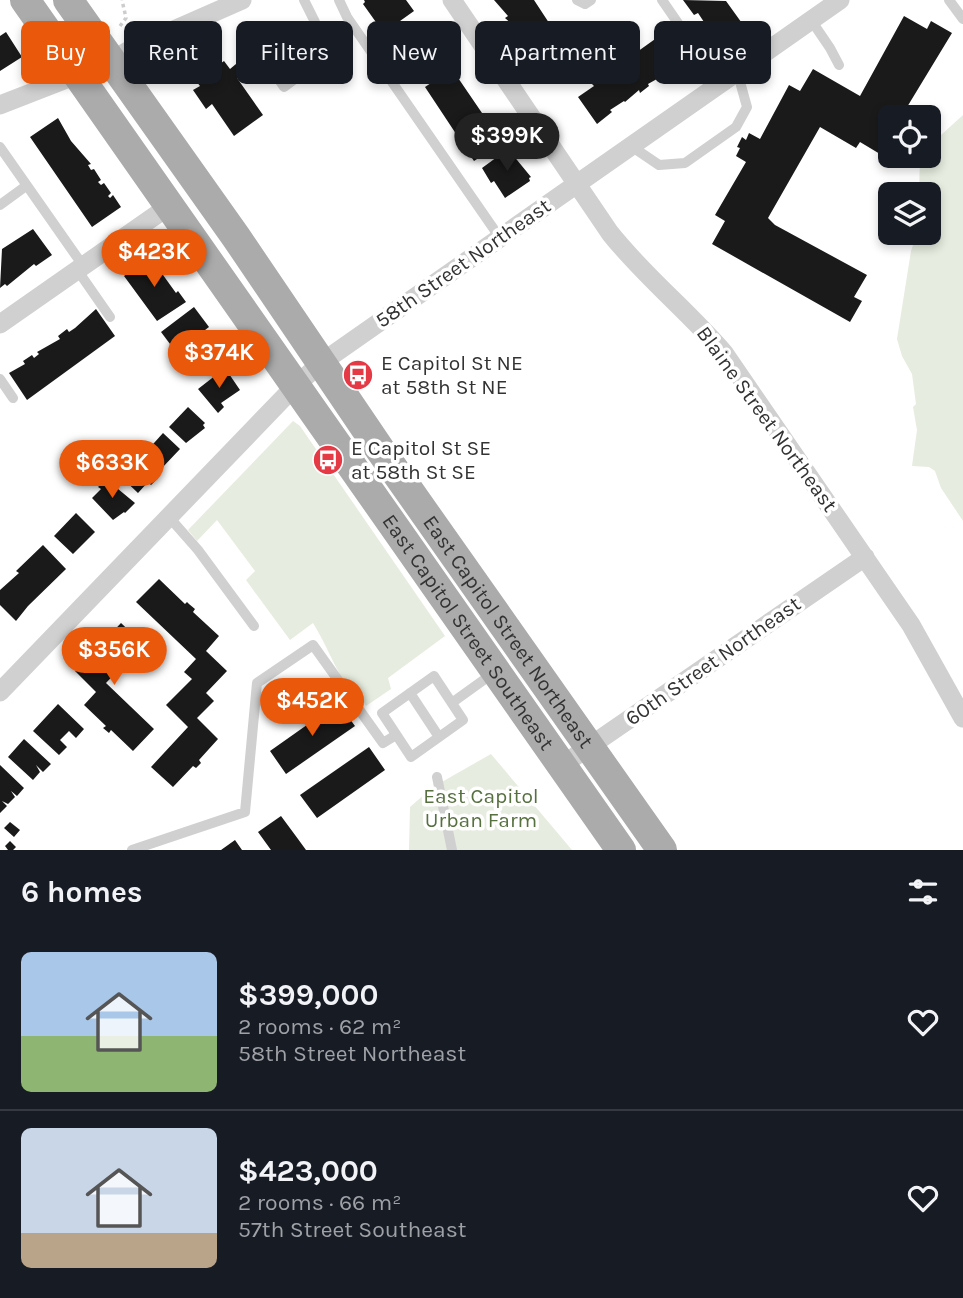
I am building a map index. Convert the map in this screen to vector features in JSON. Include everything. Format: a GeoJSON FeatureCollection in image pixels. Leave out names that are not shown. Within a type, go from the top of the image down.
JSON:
{"type":"FeatureCollection","features":[{"type":"Feature","properties":{"kind":"main road","name":"East Capitol Street Southeast"},"geometry":{"type":"LineString","coordinates":[[25,0],[40,21]]}},
{"type":"Feature","properties":{"kind":"main road","name":"East Capitol Street Northeast"},"geometry":{"type":"LineString","coordinates":[[68,0],[662,850]]}},
{"type":"Feature","properties":{"kind":"main road","name":"East Capitol Street Southeast"},"geometry":{"type":"LineString","coordinates":[[84,84],[621,850]]}},
{"type":"Feature","properties":{"kind":"street"},"geometry":{"type":"LineString","coordinates":[[111,61],[133,48],[242,0]]}},
{"type":"Feature","properties":{"kind":"street","name":"Blaine Street Northeast"},"geometry":{"type":"LineString","coordinates":[[452,0],[626,253],[691,314],[724,353],[911,625],[963,718]]}},
{"type":"Feature","properties":{"kind":"street","name":"58th Street Northeast"},"geometry":{"type":"LineString","coordinates":[[771,48],[840,0]]}},
{"type":"Feature","properties":{"kind":"street"},"geometry":{"type":"LineString","coordinates":[[0,105],[55,84]]}},
{"type":"Feature","properties":{"kind":"street","name":"58th Street Northeast"},"geometry":{"type":"LineString","coordinates":[[0,692],[295,386],[321,363],[719,84]]}},
{"type":"Feature","properties":{"kind":"street"},"geometry":{"type":"LineString","coordinates":[[0,324],[169,206]]}},
{"type":"Feature","properties":{"kind":"street","name":"60th Street Northeast"},"geometry":{"type":"LineString","coordinates":[[561,766],[865,557]]}},
{"type":"Feature","properties":{"kind":"lane"},"geometry":{"type":"LineString","coordinates":[[304,0],[314,21]]}},
{"type":"Feature","properties":{"kind":"lane"},"geometry":{"type":"LineString","coordinates":[[339,0],[347,17],[500,238]]}},
{"type":"Feature","properties":{"kind":"lane"},"geometry":{"type":"LineString","coordinates":[[577,0],[585,4],[591,0]]}},
{"type":"Feature","properties":{"kind":"lane"},"geometry":{"type":"LineString","coordinates":[[662,0],[677,21]]}},
{"type":"Feature","properties":{"kind":"lane"},"geometry":{"type":"LineString","coordinates":[[949,0],[963,19]]}},
{"type":"Feature","properties":{"kind":"lane"},"geometry":{"type":"LineString","coordinates":[[811,20],[839,65]]}},
{"type":"Feature","properties":{"kind":"lane"},"geometry":{"type":"LineString","coordinates":[[631,146],[659,165],[685,163],[736,127],[747,107],[741,84]]}},
{"type":"Feature","properties":{"kind":"lane"},"geometry":{"type":"LineString","coordinates":[[0,147],[110,317]]}},
{"type":"Feature","properties":{"kind":"lane"},"geometry":{"type":"LineString","coordinates":[[0,205],[26,186]]}},
{"type":"Feature","properties":{"kind":"lane"},"geometry":{"type":"LineString","coordinates":[[0,379],[13,398]]}},
{"type":"Feature","properties":{"kind":"lane"},"geometry":{"type":"LineString","coordinates":[[169,517],[198,550],[254,626]]}},
{"type":"Feature","properties":{"kind":"lane"},"geometry":{"type":"LineString","coordinates":[[132,850],[245,812],[257,683],[313,645],[383,743],[396,735]]}},
{"type":"Feature","properties":{"kind":"lane"},"geometry":{"type":"LineString","coordinates":[[453,702],[495,673]]}},
{"type":"Feature","properties":{"kind":"lane"},"geometry":{"type":"LineString","coordinates":[[434,676],[453,702],[463,720],[411,757],[382,713],[434,676]]}},
{"type":"Feature","properties":{"kind":"lane"},"geometry":{"type":"LineString","coordinates":[[410,693],[439,737]]}},
{"type":"Feature","properties":{"kind":"lane"},"geometry":{"type":"LineString","coordinates":[[437,777],[452,850]]}},
{"type":"Feature","properties":{"kind":"path"},"geometry":{"type":"LineString","coordinates":[[120,26],[126,18],[122,0]]}},
{"type":"Feature","properties":{"kind":"green space"},"geometry":{"type":"Polygon","coordinates":[[[963,115],[963,521],[941,488],[935,471],[929,467],[912,466],[917,430],[913,407],[916,404],[912,374],[902,356],[897,339],[913,245],[941,245],[941,182],[919,182],[920,168],[941,168],[941,135],[963,115]]]}},
{"type":"Feature","properties":{"kind":"green space"},"geometry":{"type":"Polygon","coordinates":[[[293,421],[300,426],[445,636],[388,678],[391,689],[366,706],[356,688],[351,692],[345,684],[313,623],[290,640],[246,580],[255,571],[217,520],[197,541],[188,530],[293,421]]]}},
{"type":"Feature","properties":{"kind":"green space","name":"East Capitol Urban Farm"},"geometry":{"type":"Polygon","coordinates":[[[491,754],[572,850],[409,850],[410,807],[433,787],[491,754]]]}},
{"type":"Feature","properties":{"kind":"building"},"geometry":{"type":"Polygon","coordinates":[[[364,0],[406,0],[414,11],[400,21],[375,21],[363,4],[364,0]]]}},
{"type":"Feature","properties":{"kind":"building"},"geometry":{"type":"Polygon","coordinates":[[[494,0],[534,0],[548,21],[508,21],[505,18],[508,16],[494,0]]]}},
{"type":"Feature","properties":{"kind":"building"},"geometry":{"type":"Polygon","coordinates":[[[683,0],[726,1],[740,21],[703,21],[698,13],[694,15],[683,0]]]}},
{"type":"Feature","properties":{"kind":"building"},"geometry":{"type":"Polygon","coordinates":[[[904,16],[927,29],[931,21],[952,33],[908,105],[878,105],[878,153],[860,142],[856,148],[820,127],[768,218],[775,225],[867,275],[854,297],[862,301],[850,322],[712,244],[725,221],[715,215],[746,162],[736,156],[740,148],[737,147],[742,137],[746,140],[749,133],[760,139],[789,85],[800,91],[813,69],[860,96],[904,16]]]}},
{"type":"Feature","properties":{"kind":"building"},"geometry":{"type":"Polygon","coordinates":[[[6,32],[21,58],[0,71],[0,36],[6,32]]]}},
{"type":"Feature","properties":{"kind":"building"},"geometry":{"type":"Polygon","coordinates":[[[654,40],[654,81],[640,93],[639,90],[610,110],[612,112],[597,124],[578,97],[594,86],[592,84],[640,84],[640,50],[654,40]]]}},
{"type":"Feature","properties":{"kind":"building"},"geometry":{"type":"Polygon","coordinates":[[[224,61],[230,69],[236,64],[236,84],[241,84],[263,115],[234,136],[212,104],[206,109],[193,90],[200,86],[198,84],[222,84],[224,61]]]}},
{"type":"Feature","properties":{"kind":"building"},"geometry":{"type":"Polygon","coordinates":[[[461,82],[482,113],[480,115],[503,142],[474,161],[425,87],[430,84],[461,82]]]}},
{"type":"Feature","properties":{"kind":"building"},"geometry":{"type":"Polygon","coordinates":[[[58,118],[71,141],[91,164],[88,165],[91,170],[94,169],[101,180],[98,182],[101,185],[104,183],[111,193],[108,196],[110,198],[113,195],[121,207],[92,227],[30,137],[58,118]]]}},
{"type":"Feature","properties":{"kind":"building"},"geometry":{"type":"Polygon","coordinates":[[[508,149],[531,177],[530,181],[505,198],[482,168],[508,149]]]}},
{"type":"Feature","properties":{"kind":"building"},"geometry":{"type":"Polygon","coordinates":[[[33,229],[52,255],[0,288],[2,249],[33,229]]]}},
{"type":"Feature","properties":{"kind":"building"},"geometry":{"type":"Polygon","coordinates":[[[150,257],[176,293],[178,291],[186,302],[157,321],[124,276],[150,257]]]}},
{"type":"Feature","properties":{"kind":"building"},"geometry":{"type":"Polygon","coordinates":[[[194,307],[209,327],[176,352],[161,332],[194,307]]]}},
{"type":"Feature","properties":{"kind":"building"},"geometry":{"type":"Polygon","coordinates":[[[96,309],[115,336],[27,400],[9,373],[25,364],[23,361],[32,355],[34,358],[39,354],[37,352],[60,339],[58,336],[67,329],[69,332],[75,328],[96,309]]]}},
{"type":"Feature","properties":{"kind":"building"},"geometry":{"type":"Polygon","coordinates":[[[204,339],[220,361],[201,375],[193,364],[187,368],[179,358],[204,339]]]}},
{"type":"Feature","properties":{"kind":"building"},"geometry":{"type":"Polygon","coordinates":[[[225,368],[240,390],[221,403],[224,407],[218,413],[198,389],[225,368]]]}},
{"type":"Feature","properties":{"kind":"building"},"geometry":{"type":"Polygon","coordinates":[[[188,407],[205,423],[205,428],[186,443],[169,427],[188,407]]]}},
{"type":"Feature","properties":{"kind":"building"},"geometry":{"type":"Polygon","coordinates":[[[163,433],[180,449],[162,468],[145,453],[163,433]]]}},
{"type":"Feature","properties":{"kind":"building"},"geometry":{"type":"Polygon","coordinates":[[[138,459],[157,479],[151,485],[148,482],[138,493],[118,474],[123,469],[126,472],[138,459]]]}},
{"type":"Feature","properties":{"kind":"building"},"geometry":{"type":"Polygon","coordinates":[[[106,479],[135,503],[113,520],[92,498],[106,479]]]}},
{"type":"Feature","properties":{"kind":"building"},"geometry":{"type":"Polygon","coordinates":[[[76,513],[95,532],[73,554],[54,536],[76,513]]]}},
{"type":"Feature","properties":{"kind":"building"},"geometry":{"type":"Polygon","coordinates":[[[43,545],[66,569],[16,621],[0,605],[0,590],[43,545]]]}},
{"type":"Feature","properties":{"kind":"building"},"geometry":{"type":"Polygon","coordinates":[[[159,579],[185,604],[187,602],[195,609],[193,612],[219,636],[206,651],[227,671],[206,693],[214,701],[197,718],[218,739],[199,760],[201,763],[196,768],[193,766],[173,787],[151,767],[188,727],[166,705],[192,679],[184,672],[196,659],[136,602],[159,579]]]}},
{"type":"Feature","properties":{"kind":"building"},"geometry":{"type":"Polygon","coordinates":[[[121,623],[143,644],[106,683],[154,729],[133,751],[111,730],[109,733],[103,728],[106,726],[84,705],[96,692],[75,671],[94,651],[94,647],[100,641],[102,643],[121,623]]]}},
{"type":"Feature","properties":{"kind":"building"},"geometry":{"type":"Polygon","coordinates":[[[338,703],[355,726],[286,774],[270,751],[338,703]]]}},
{"type":"Feature","properties":{"kind":"building"},"geometry":{"type":"Polygon","coordinates":[[[58,704],[84,729],[76,738],[69,731],[60,740],[67,747],[59,755],[33,731],[58,704]]]}},
{"type":"Feature","properties":{"kind":"building"},"geometry":{"type":"Polygon","coordinates":[[[24,739],[51,764],[43,772],[36,765],[40,772],[33,780],[8,757],[24,739]]]}},
{"type":"Feature","properties":{"kind":"building"},"geometry":{"type":"Polygon","coordinates":[[[369,747],[385,770],[317,818],[300,795],[369,747]]]}},
{"type":"Feature","properties":{"kind":"building"},"geometry":{"type":"Polygon","coordinates":[[[0,765],[24,788],[17,796],[11,791],[15,797],[8,804],[2,801],[7,806],[0,813],[0,765]]]}},
{"type":"Feature","properties":{"kind":"building"},"geometry":{"type":"Polygon","coordinates":[[[281,816],[306,850],[271,850],[258,832],[281,816]]]}},
{"type":"Feature","properties":{"kind":"building"},"geometry":{"type":"Polygon","coordinates":[[[10,822],[20,830],[14,837],[4,828],[10,822]]]}},
{"type":"Feature","properties":{"kind":"building"},"geometry":{"type":"Polygon","coordinates":[[[235,840],[242,850],[221,850],[235,840]]]}},
{"type":"Feature","properties":{"kind":"building"},"geometry":{"type":"Polygon","coordinates":[[[10,841],[16,847],[13,850],[8,850],[5,846],[10,841]]]}},
{"type":"Feature","properties":{"kind":"place","name":"E Capitol St NE at 58th St NE"},"geometry":{"type":"Point","coordinates":[358,375]}},
{"type":"Feature","properties":{"kind":"place","name":"E Capitol St SE at 58th St SE"},"geometry":{"type":"Point","coordinates":[328,460]}}]}
